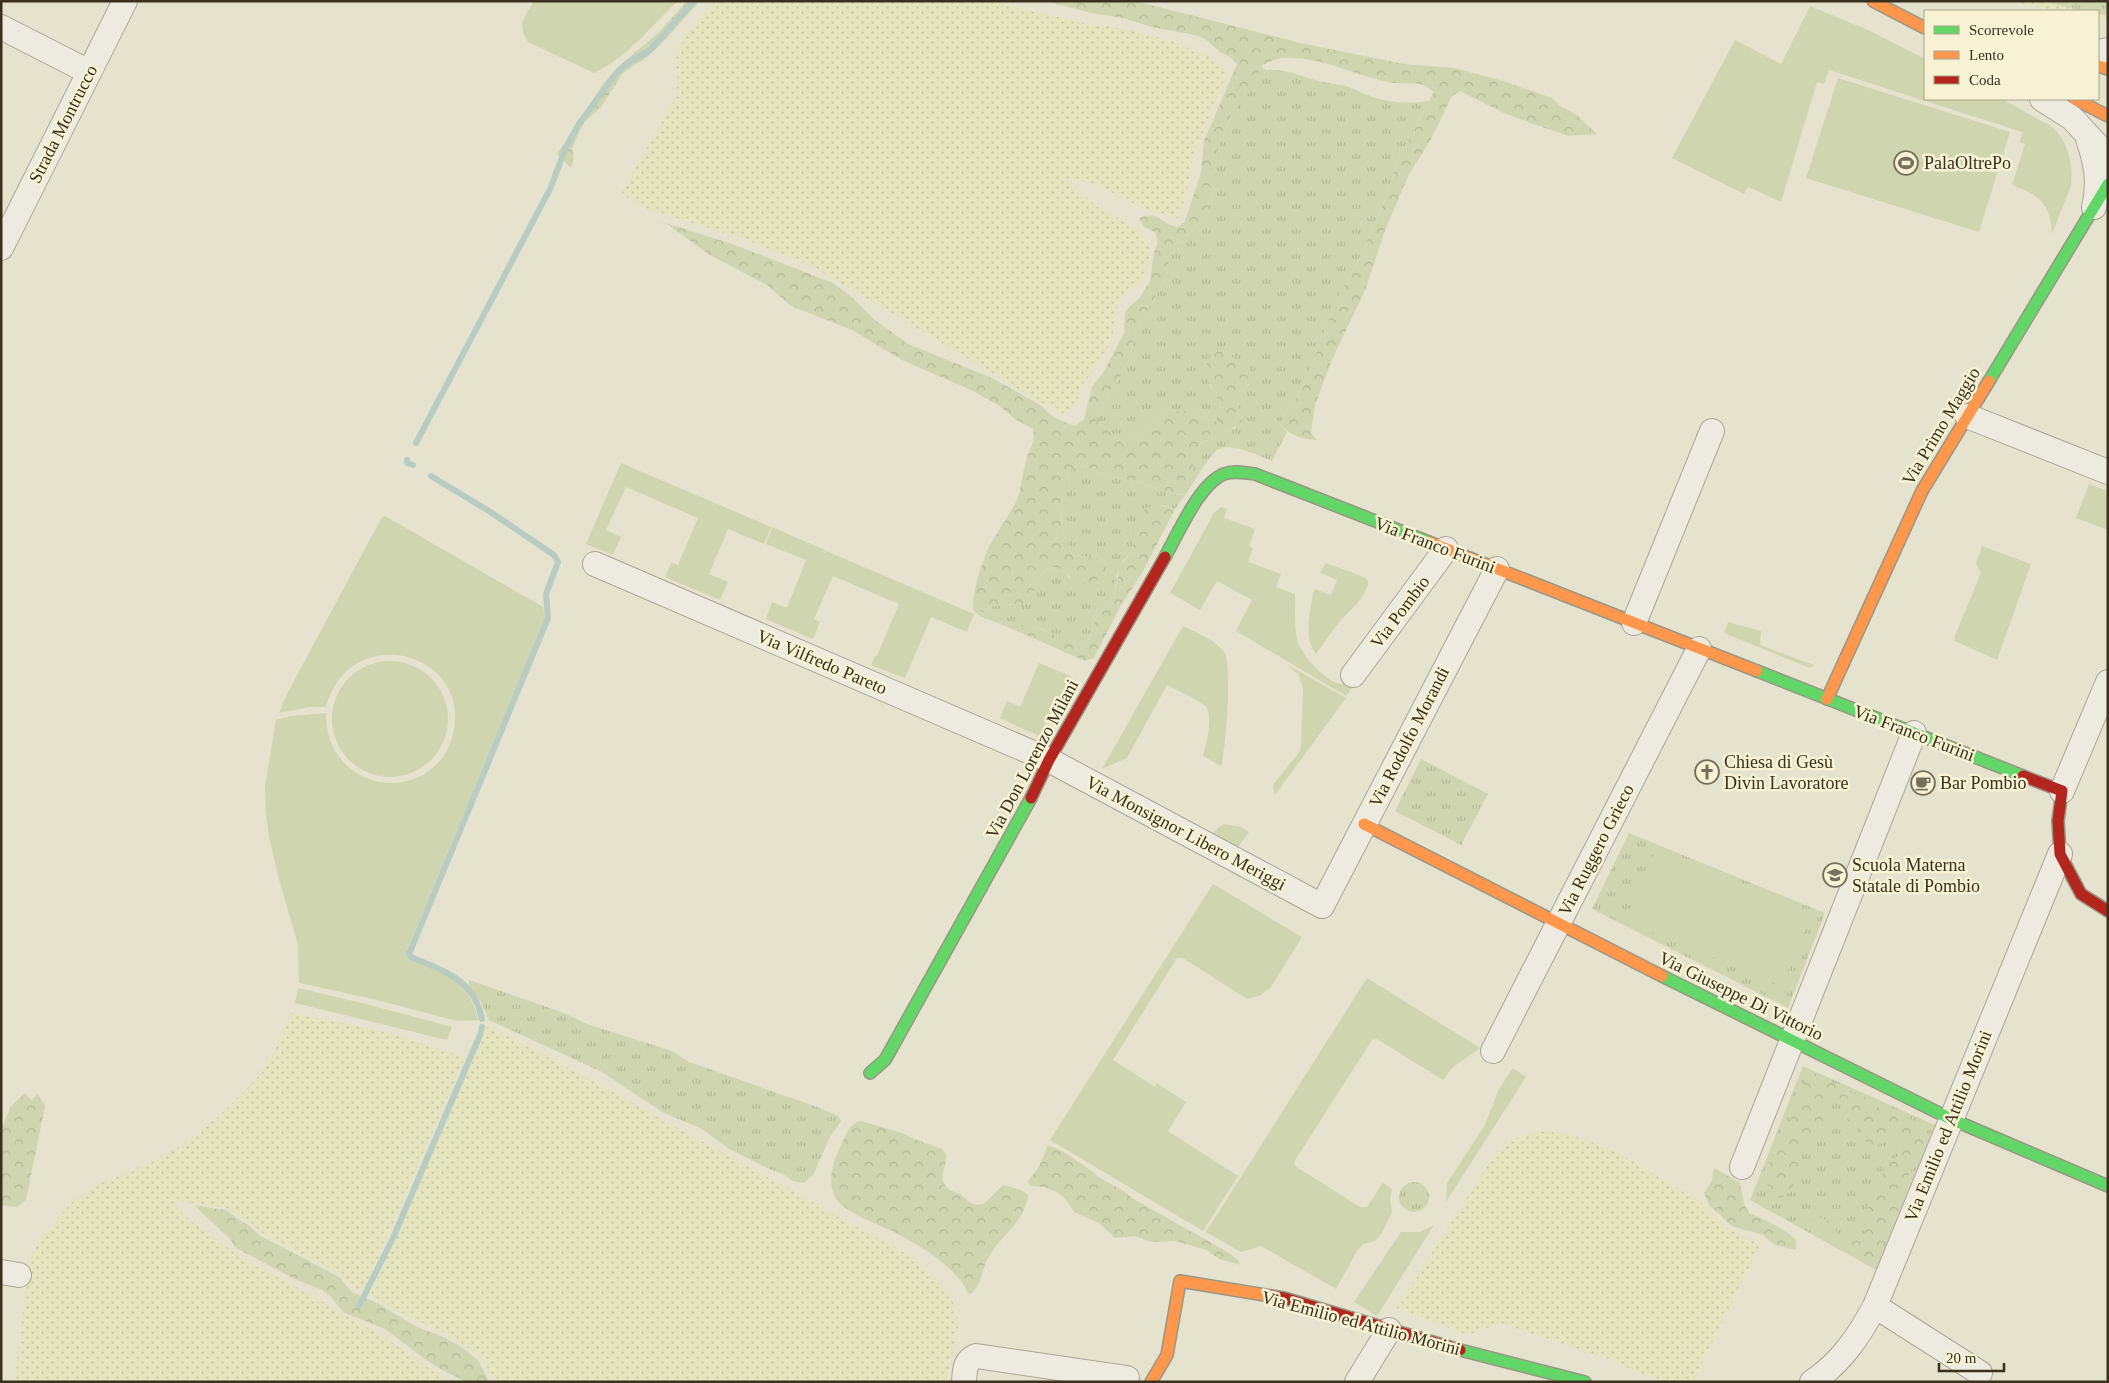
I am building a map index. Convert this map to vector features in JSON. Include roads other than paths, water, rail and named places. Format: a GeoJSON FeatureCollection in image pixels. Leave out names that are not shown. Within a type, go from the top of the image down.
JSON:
{"type":"FeatureCollection","features":[{"type":"Feature","properties":{"kind":"street","name":"Strada Montrucco"},"geometry":{"type":"LineString","coordinates":[[1,248],[125,1]]}},
{"type":"Feature","properties":{"kind":"street"},"geometry":{"type":"LineString","coordinates":[[1873,1],[1924,27]]}},
{"type":"Feature","properties":{"kind":"street"},"geometry":{"type":"LineString","coordinates":[[1,27],[89,72]]}},
{"type":"Feature","properties":{"kind":"street"},"geometry":{"type":"LineString","coordinates":[[2044,100],[2072,118],[2108,157]]}},
{"type":"Feature","properties":{"kind":"street"},"geometry":{"type":"LineString","coordinates":[[2077,100],[2108,116]]}},
{"type":"Feature","properties":{"kind":"street"},"geometry":{"type":"LineString","coordinates":[[2087,134],[2096,162],[2097,192],[2094,207]]}},
{"type":"Feature","properties":{"kind":"street","name":"Via Primo Maggio"},"geometry":{"type":"LineString","coordinates":[[1828,699],[1922,490],[2108,184]]}},
{"type":"Feature","properties":{"kind":"street"},"geometry":{"type":"LineString","coordinates":[[1967,416],[2108,472]]}},
{"type":"Feature","properties":{"kind":"street"},"geometry":{"type":"LineString","coordinates":[[1634,623],[1712,431]]}},
{"type":"Feature","properties":{"kind":"street","name":"Via Franco Furini"},"geometry":{"type":"LineString","coordinates":[[1234,471],[1256,474],[2062,791]]}},
{"type":"Feature","properties":{"kind":"street","name":"Via Don Lorenzo Milani"},"geometry":{"type":"LineString","coordinates":[[870,1073],[885,1060],[1038,786],[1049,760],[1199,498],[1214,478],[1234,471]]}},
{"type":"Feature","properties":{"kind":"street","name":"Via Pombio"},"geometry":{"type":"LineString","coordinates":[[1353,675],[1446,549]]}},
{"type":"Feature","properties":{"kind":"street","name":"Via Vilfredo Pareto"},"geometry":{"type":"LineString","coordinates":[[595,564],[1049,760]]}},
{"type":"Feature","properties":{"kind":"street","name":"Via Rodolfo Morandi"},"geometry":{"type":"LineString","coordinates":[[1322,906],[1497,569]]}},
{"type":"Feature","properties":{"kind":"street","name":"Via Ruggero Grieco"},"geometry":{"type":"LineString","coordinates":[[1493,1051],[1699,649]]}},
{"type":"Feature","properties":{"kind":"street"},"geometry":{"type":"LineString","coordinates":[[2108,682],[2062,791],[2058,821],[2060,854],[2081,894],[2108,911]]}},
{"type":"Feature","properties":{"kind":"street"},"geometry":{"type":"LineString","coordinates":[[1742,1167],[1914,733]]}},
{"type":"Feature","properties":{"kind":"street","name":"Via Monsignor Libero Meriggi"},"geometry":{"type":"LineString","coordinates":[[1049,760],[1322,906]]}},
{"type":"Feature","properties":{"kind":"street","name":"Via Giuseppe Di Vittorio"},"geometry":{"type":"LineString","coordinates":[[1364,824],[1792,1041],[1951,1118],[2108,1186]]}},
{"type":"Feature","properties":{"kind":"street","name":"Via Emilio ed Attilio Morini"},"geometry":{"type":"LineString","coordinates":[[1812,1382],[1842,1358],[1862,1331],[1875,1306],[2060,854]]}},
{"type":"Feature","properties":{"kind":"street","name":"Via Emilio ed Attilio Morini"},"geometry":{"type":"LineString","coordinates":[[1152,1382],[1167,1355],[1180,1281],[1284,1298],[1389,1330],[1585,1382]]}},
{"type":"Feature","properties":{"kind":"street"},"geometry":{"type":"LineString","coordinates":[[1875,1306],[1980,1373]]}},
{"type":"Feature","properties":{"kind":"street"},"geometry":{"type":"LineString","coordinates":[[1357,1382],[1389,1330]]}},
{"type":"Feature","properties":{"kind":"street"},"geometry":{"type":"LineString","coordinates":[[964,1382],[965,1366],[970,1359],[976,1356],[1127,1378]]}},
{"type":"Feature","properties":{"kind":"waterway"},"geometry":{"type":"LineString","coordinates":[[416,443],[550,189],[566,147],[579,124],[617,72],[629,62],[649,51],[694,1]]}},
{"type":"Feature","properties":{"kind":"waterway"},"geometry":{"type":"LineString","coordinates":[[407,460],[407,463],[413,465]]}},
{"type":"Feature","properties":{"kind":"waterway"},"geometry":{"type":"LineString","coordinates":[[431,476],[489,511],[554,555],[558,562],[546,594],[548,618],[409,954],[411,957],[446,972],[465,985],[478,1005],[482,1019]]}},
{"type":"Feature","properties":{"kind":"waterway"},"geometry":{"type":"LineString","coordinates":[[359,1306],[393,1238],[482,1027]]}},
{"type":"Feature","properties":{"kind":"place","name":"PalaOltrePo"},"geometry":{"type":"Point","coordinates":[1906,163]}},
{"type":"Feature","properties":{"kind":"place","name":"Chiesa di Gesù Divin Lavoratore"},"geometry":{"type":"Point","coordinates":[1707,772]}},
{"type":"Feature","properties":{"kind":"place","name":"Bar Pombio"},"geometry":{"type":"Point","coordinates":[1923,783]}},
{"type":"Feature","properties":{"kind":"place","name":"Scuola Materna Statale di Pombio"},"geometry":{"type":"Point","coordinates":[1835,875]}}]}
